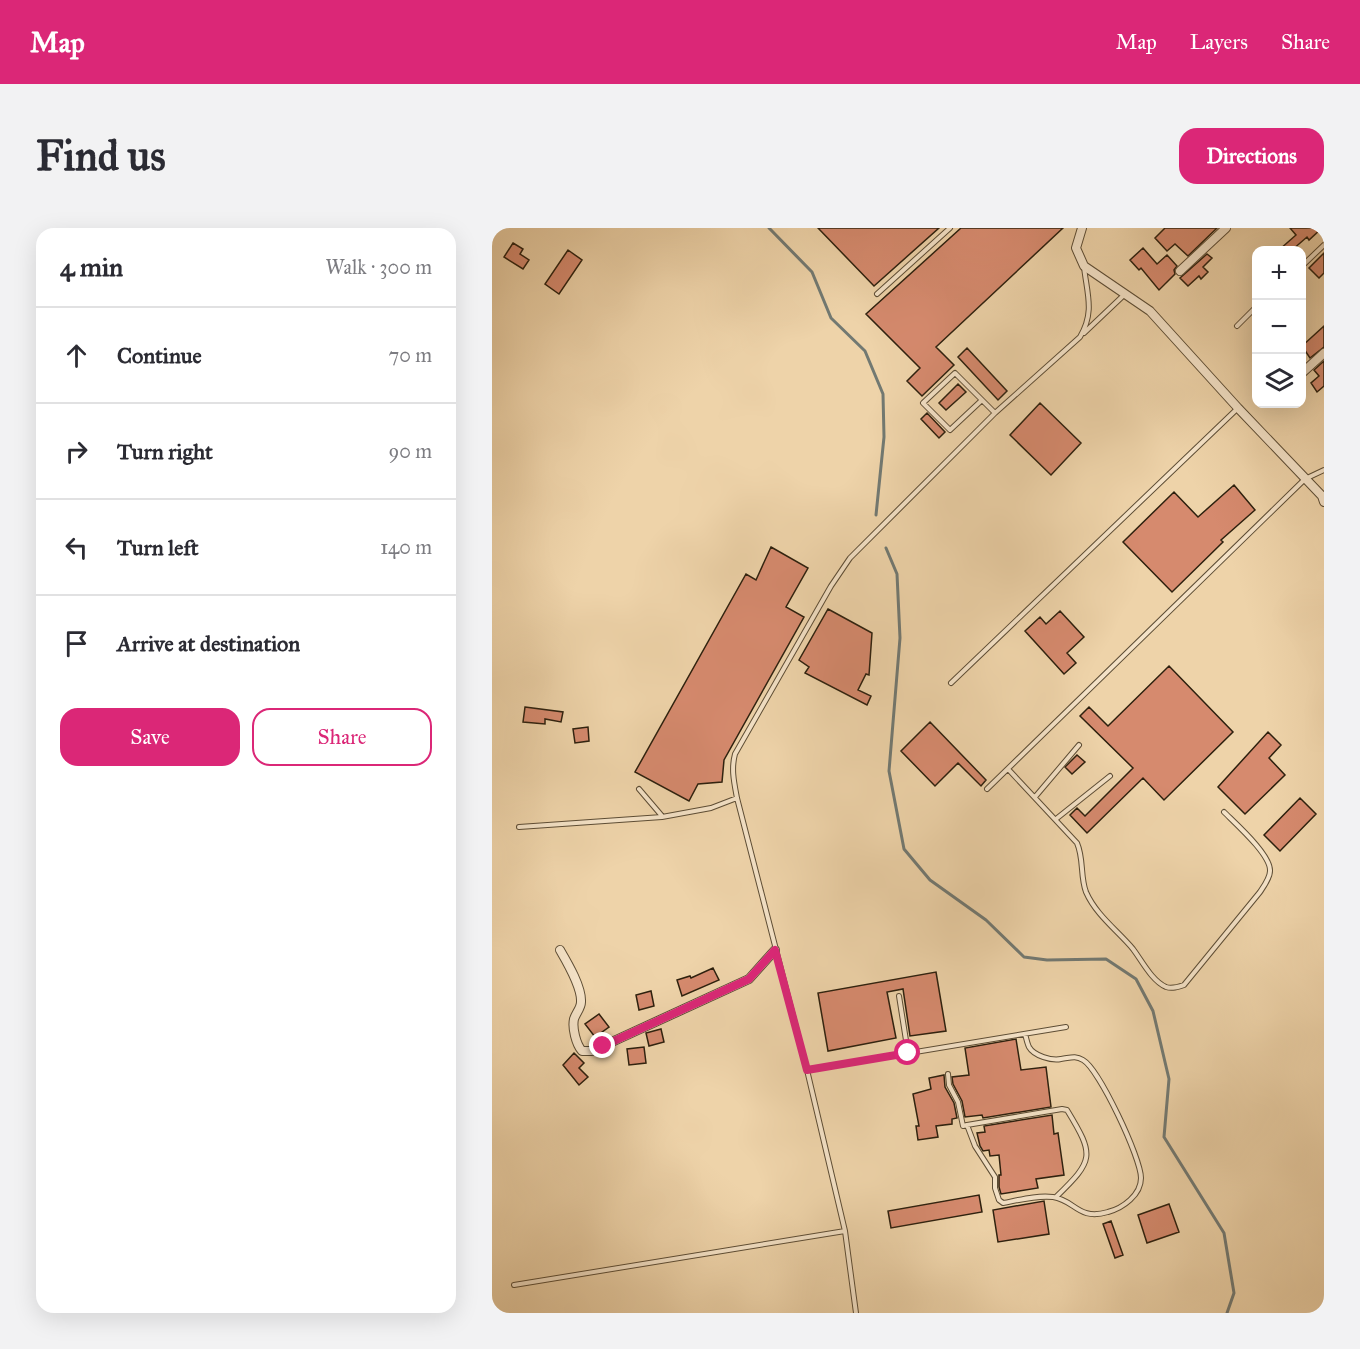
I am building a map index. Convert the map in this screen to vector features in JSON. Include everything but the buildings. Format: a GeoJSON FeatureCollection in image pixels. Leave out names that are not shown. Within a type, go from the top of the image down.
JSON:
{"type":"FeatureCollection","features":[{"type":"Feature","properties":{"kind":"street"},"geometry":{"type":"LineString","coordinates":[[1082,228],[1076,248],[1083,266],[1150,311],[1323,497]]}},
{"type":"Feature","properties":{"kind":"street"},"geometry":{"type":"LineString","coordinates":[[1180,270],[1226,228]]}},
{"type":"Feature","properties":{"kind":"street"},"geometry":{"type":"LineString","coordinates":[[1306,369],[1324,353]]}},
{"type":"Feature","properties":{"kind":"street"},"geometry":{"type":"LineString","coordinates":[[560,950],[571,968],[582,1003],[574,1021],[578,1046],[582,1051],[603,1046],[749,979],[775,950]]}},
{"type":"Feature","properties":{"kind":"lane"},"geometry":{"type":"LineString","coordinates":[[877,294],[950,228]]}},
{"type":"Feature","properties":{"kind":"lane"},"geometry":{"type":"LineString","coordinates":[[1306,262],[1324,245]]}},
{"type":"Feature","properties":{"kind":"lane"},"geometry":{"type":"LineString","coordinates":[[1080,337],[1088,323],[1090,310],[1083,266]]}},
{"type":"Feature","properties":{"kind":"lane"},"geometry":{"type":"LineString","coordinates":[[856,1313],[845,1231],[807,1070],[737,798],[732,772],[735,754],[831,586],[850,558],[994,413],[1125,294]]}},
{"type":"Feature","properties":{"kind":"lane"},"geometry":{"type":"LineString","coordinates":[[1237,326],[1252,312]]}},
{"type":"Feature","properties":{"kind":"lane"},"geometry":{"type":"LineString","coordinates":[[982,400],[950,430],[923,403],[955,373],[982,400],[994,413]]}},
{"type":"Feature","properties":{"kind":"lane"},"geometry":{"type":"LineString","coordinates":[[951,683],[1238,408]]}},
{"type":"Feature","properties":{"kind":"lane"},"geometry":{"type":"LineString","coordinates":[[987,789],[1305,479],[1324,470]]}},
{"type":"Feature","properties":{"kind":"lane"},"geometry":{"type":"LineString","coordinates":[[1035,797],[1079,745]]}},
{"type":"Feature","properties":{"kind":"lane"},"geometry":{"type":"LineString","coordinates":[[1008,769],[1077,843],[1081,852],[1082,880],[1095,907],[1160,983],[1167,988],[1184,985],[1260,892],[1270,871],[1268,859],[1224,812]]}},
{"type":"Feature","properties":{"kind":"lane"},"geometry":{"type":"LineString","coordinates":[[1056,819],[1110,776]]}},
{"type":"Feature","properties":{"kind":"lane"},"geometry":{"type":"LineString","coordinates":[[639,789],[663,817]]}},
{"type":"Feature","properties":{"kind":"lane"},"geometry":{"type":"LineString","coordinates":[[519,827],[663,817],[711,808],[737,798]]}},
{"type":"Feature","properties":{"kind":"lane"},"geometry":{"type":"LineString","coordinates":[[899,996],[908,1053]]}},
{"type":"Feature","properties":{"kind":"lane"},"geometry":{"type":"LineString","coordinates":[[807,1070],[1066,1027]]}},
{"type":"Feature","properties":{"kind":"lane"},"geometry":{"type":"LineString","coordinates":[[967,1125],[975,1146],[995,1177],[995,1188],[999,1200],[1003,1203],[1038,1197],[1056,1197],[1083,1212],[1095,1215],[1126,1205],[1137,1191],[1141,1180],[1138,1161],[1116,1111],[1090,1066],[1083,1059],[1072,1056],[1059,1060],[1037,1054],[1029,1048],[1025,1034]]}},
{"type":"Feature","properties":{"kind":"lane"},"geometry":{"type":"LineString","coordinates":[[948,1074],[949,1085],[958,1102],[963,1126],[1067,1110],[1086,1145],[1087,1158],[1080,1173],[1056,1197]]}},
{"type":"Feature","properties":{"kind":"lane"},"geometry":{"type":"LineString","coordinates":[[514,1285],[845,1231]]}},
{"type":"Feature","properties":{"kind":"waterway"},"geometry":{"type":"LineString","coordinates":[[769,228],[812,272],[831,318],[865,351],[883,394],[884,437],[876,515]]}},
{"type":"Feature","properties":{"kind":"waterway"},"geometry":{"type":"LineString","coordinates":[[886,548],[897,574],[900,638],[889,771],[904,849],[930,880],[986,920],[1024,957],[1047,960],[1106,959],[1136,979],[1153,1011],[1169,1079],[1164,1137],[1224,1233],[1234,1293],[1227,1313]]}},
{"type":"Feature","properties":{"kind":"route"},"geometry":{"type":"LineString","coordinates":[[603,1046],[749,979],[775,950],[807,1070],[908,1053]]}}]}
